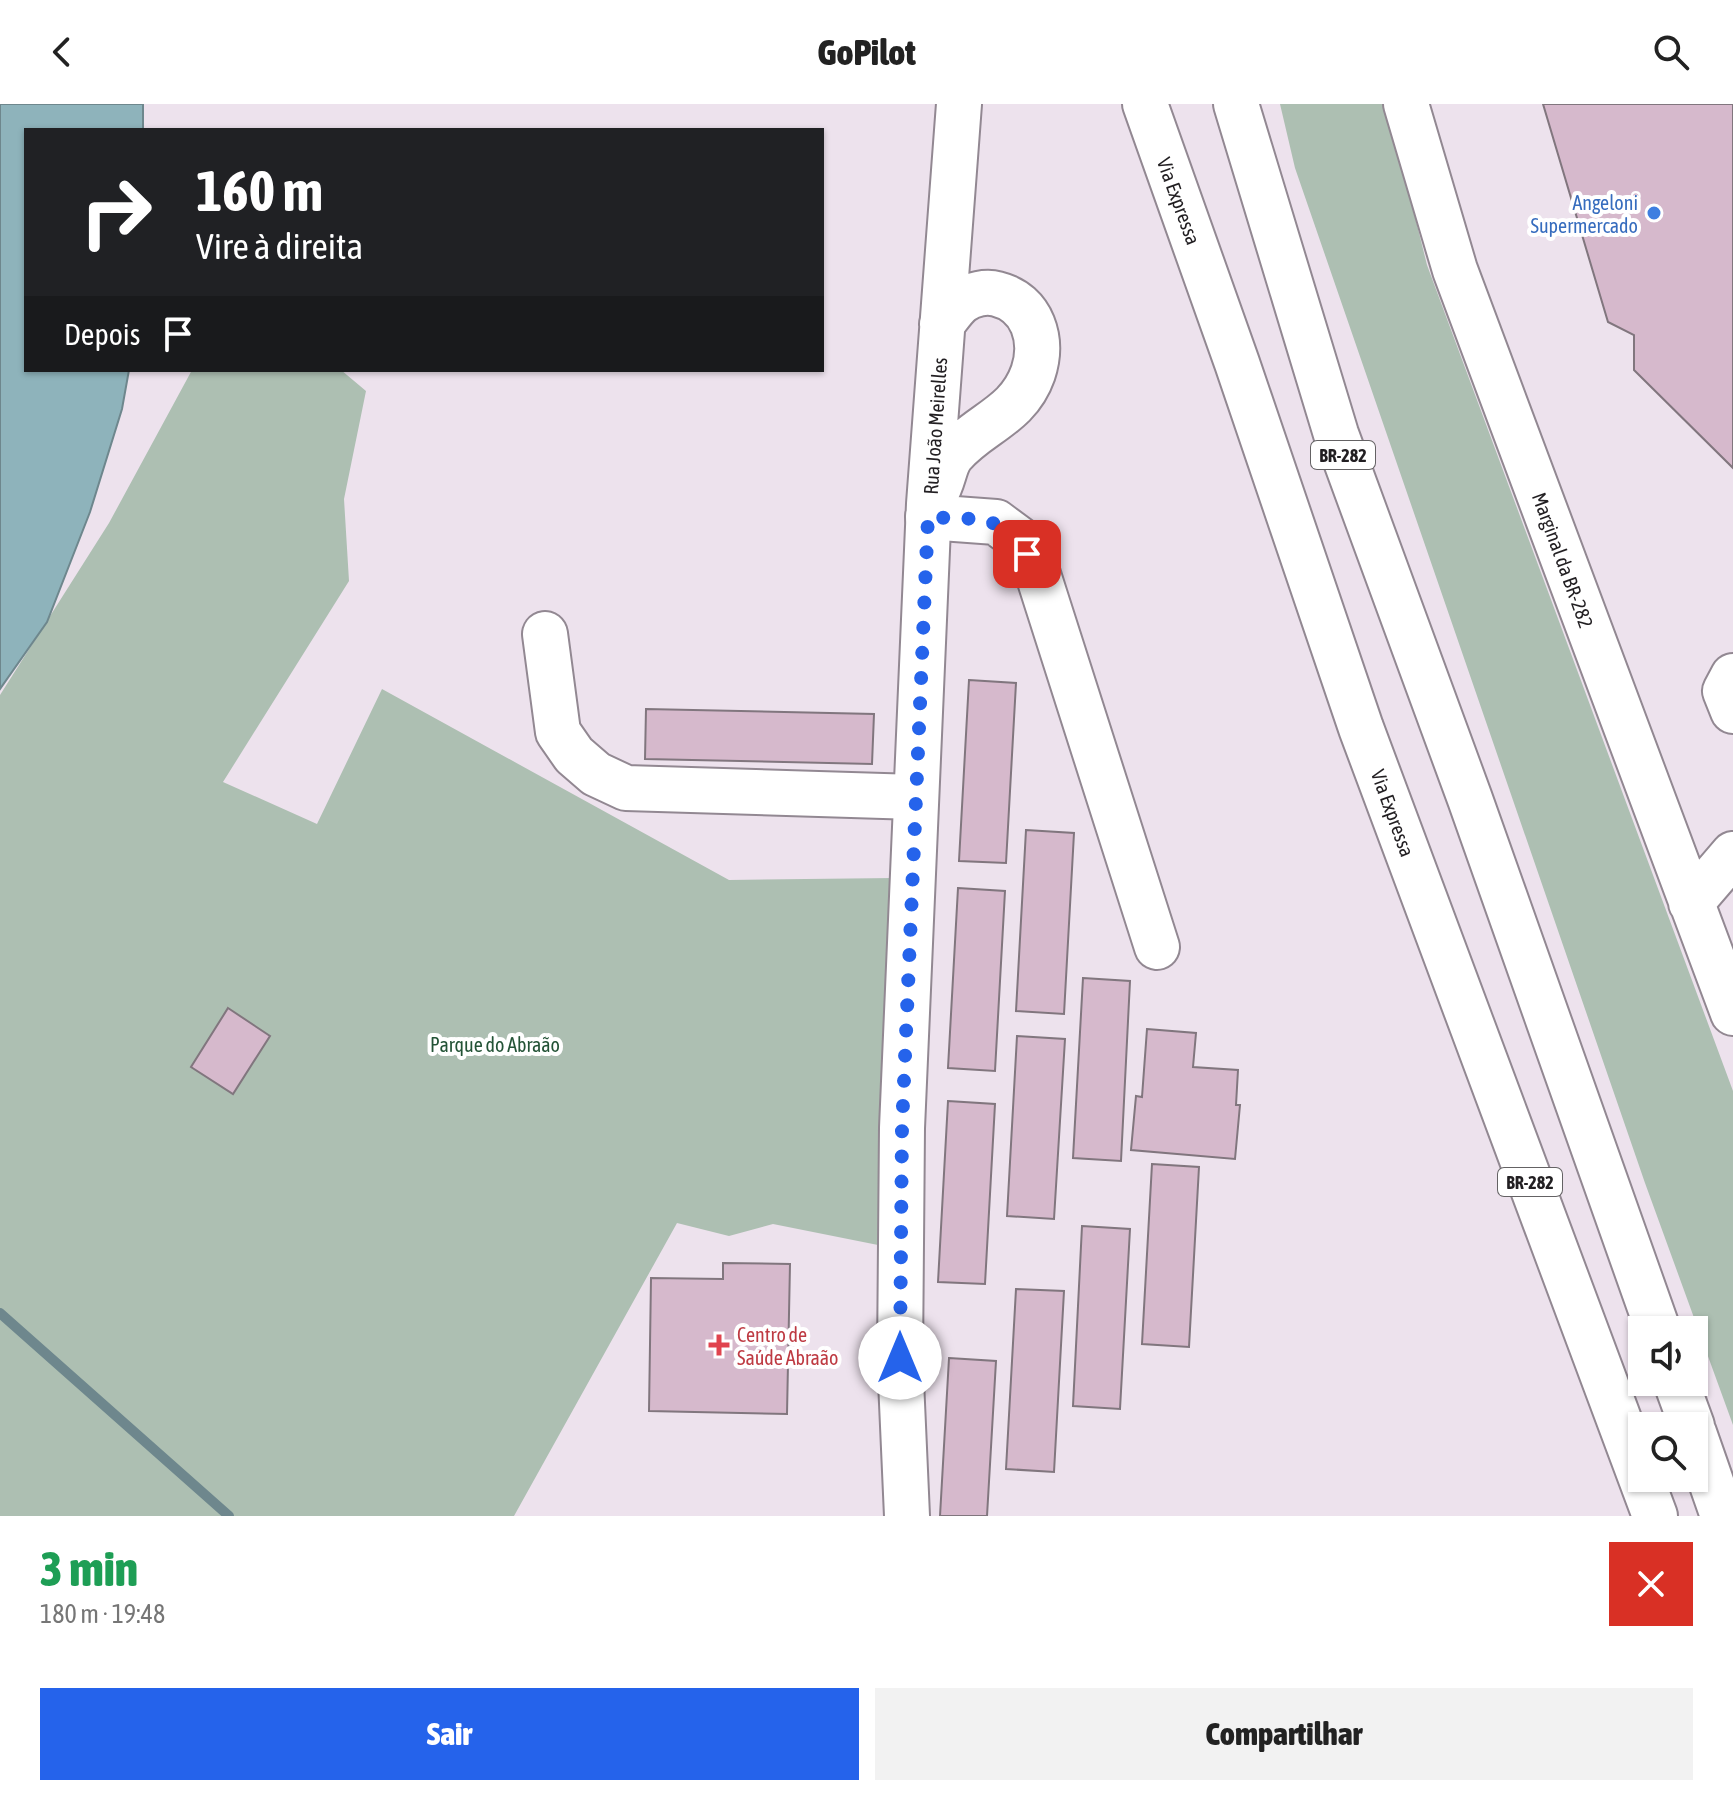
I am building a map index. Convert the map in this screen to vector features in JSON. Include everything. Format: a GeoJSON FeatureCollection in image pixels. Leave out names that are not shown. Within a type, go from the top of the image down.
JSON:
{"type":"FeatureCollection","features":[{"type":"Feature","properties":{"kind":"main road","name":"Rua João Meirelles"},"geometry":{"type":"LineString","coordinates":[[907,1516],[900,1358],[901,1182],[929,511],[959,104]]}},
{"type":"Feature","properties":{"kind":"main road"},"geometry":{"type":"LineString","coordinates":[[1117,104],[1146,179],[1237,363]]}},
{"type":"Feature","properties":{"kind":"main road","name":"Via Expressa"},"geometry":{"type":"LineString","coordinates":[[1145,104],[1361,728],[1655,1516]]}},
{"type":"Feature","properties":{"kind":"main road","name":"BR-282"},"geometry":{"type":"LineString","coordinates":[[1236,104],[1336,434],[1470,799],[1653,1316]]}},
{"type":"Feature","properties":{"kind":"main road","name":"Marginal da BR-282"},"geometry":{"type":"LineString","coordinates":[[1406,104],[1455,270],[1733,1013]]}},
{"type":"Feature","properties":{"kind":"main road"},"geometry":{"type":"LineString","coordinates":[[942,324],[963,301],[988,292],[1013,300],[1024,308],[1031,319],[1038,341],[1033,373],[1019,401],[950,457],[943,483],[929,511],[996,522],[1019,539],[1036,568],[1157,947]]}},
{"type":"Feature","properties":{"kind":"main road"},"geometry":{"type":"LineString","coordinates":[[545,634],[558,732],[574,755],[596,774],[626,788],[916,797]]}},
{"type":"Feature","properties":{"kind":"main road"},"geometry":{"type":"LineString","coordinates":[[1733,676],[1725,691],[1733,711]]}},
{"type":"Feature","properties":{"kind":"main road"},"geometry":{"type":"LineString","coordinates":[[1691,903],[1733,854]]}},
{"type":"Feature","properties":{"kind":"main road"},"geometry":{"type":"LineString","coordinates":[[1708,1473],[1723,1516]]}},
{"type":"Feature","properties":{"kind":"green space"},"geometry":{"type":"Polygon","coordinates":[[[1280,104],[1387,104],[1427,265],[1733,1091],[1733,1425],[1708,1356],[1708,1316],[1693,1316],[1645,1183],[1295,168],[1280,104]]]}},
{"type":"Feature","properties":{"kind":"green space","name":"Parque do Abraão"},"geometry":{"type":"Polygon","coordinates":[[[191,372],[343,372],[366,391],[344,499],[349,581],[223,782],[317,824],[382,689],[729,880],[894,878],[878,1245],[773,1224],[729,1236],[677,1223],[514,1516],[0,1516],[0,695],[109,523],[191,372]]]}},
{"type":"Feature","properties":{"kind":"water"},"geometry":{"type":"Polygon","coordinates":[[[0,104],[143,104],[143,128],[24,128],[24,372],[129,372],[122,409],[90,512],[47,622],[0,689],[0,104]]]}},
{"type":"Feature","properties":{"kind":"building","name":"Angeloni Supermercado"},"geometry":{"type":"Polygon","coordinates":[[[1543,104],[1733,104],[1733,468],[1634,370],[1634,335],[1608,322],[1543,104]]]}},
{"type":"Feature","properties":{"kind":"building"},"geometry":{"type":"Polygon","coordinates":[[[969,680],[1016,683],[1006,863],[959,861],[969,680]]]}},
{"type":"Feature","properties":{"kind":"building"},"geometry":{"type":"Polygon","coordinates":[[[646,709],[874,714],[872,764],[645,759],[646,709]]]}},
{"type":"Feature","properties":{"kind":"building"},"geometry":{"type":"Polygon","coordinates":[[[1026,830],[1074,833],[1064,1014],[1016,1011],[1026,830]]]}},
{"type":"Feature","properties":{"kind":"building"},"geometry":{"type":"Polygon","coordinates":[[[958,888],[1005,891],[995,1071],[948,1068],[958,888]]]}},
{"type":"Feature","properties":{"kind":"building"},"geometry":{"type":"Polygon","coordinates":[[[1083,978],[1130,981],[1121,1161],[1073,1158],[1083,978]]]}},
{"type":"Feature","properties":{"kind":"building"},"geometry":{"type":"Polygon","coordinates":[[[228,1008],[270,1036],[233,1094],[191,1067],[228,1008]]]}},
{"type":"Feature","properties":{"kind":"building"},"geometry":{"type":"Polygon","coordinates":[[[1147,1029],[1196,1033],[1193,1067],[1238,1070],[1236,1105],[1240,1105],[1235,1159],[1131,1150],[1136,1096],[1142,1097],[1147,1029]]]}},
{"type":"Feature","properties":{"kind":"building"},"geometry":{"type":"Polygon","coordinates":[[[1017,1036],[1065,1039],[1054,1219],[1007,1216],[1017,1036]]]}},
{"type":"Feature","properties":{"kind":"building"},"geometry":{"type":"Polygon","coordinates":[[[948,1101],[995,1104],[985,1284],[938,1282],[948,1101]]]}},
{"type":"Feature","properties":{"kind":"building"},"geometry":{"type":"Polygon","coordinates":[[[1152,1164],[1199,1167],[1189,1347],[1142,1344],[1152,1164]]]}},
{"type":"Feature","properties":{"kind":"building"},"geometry":{"type":"Polygon","coordinates":[[[1082,1226],[1130,1229],[1120,1409],[1073,1406],[1082,1226]]]}},
{"type":"Feature","properties":{"kind":"building","name":"Centro de Saúde Abraão"},"geometry":{"type":"Polygon","coordinates":[[[723,1263],[790,1264],[787,1414],[649,1411],[651,1278],[723,1279],[723,1263]]]}},
{"type":"Feature","properties":{"kind":"building"},"geometry":{"type":"Polygon","coordinates":[[[1016,1289],[1064,1291],[1054,1472],[1006,1469],[1016,1289]]]}},
{"type":"Feature","properties":{"kind":"building"},"geometry":{"type":"Polygon","coordinates":[[[949,1358],[996,1361],[987,1516],[940,1516],[949,1358]]]}},
{"type":"Feature","properties":{"kind":"waterway"},"geometry":{"type":"LineString","coordinates":[[0,1313],[229,1516]]}},
{"type":"Feature","properties":{"kind":"place","name":"Angeloni Supermercado"},"geometry":{"type":"Point","coordinates":[1654,213]}},
{"type":"Feature","properties":{"kind":"place","name":"Centro de Saúde Abraão"},"geometry":{"type":"Point","coordinates":[719,1345]}},
{"type":"Feature","properties":{"kind":"route"},"geometry":{"type":"LineString","coordinates":[[900,1358],[902,1128],[928,517],[996,522],[1019,539],[1027,554]]}}]}
